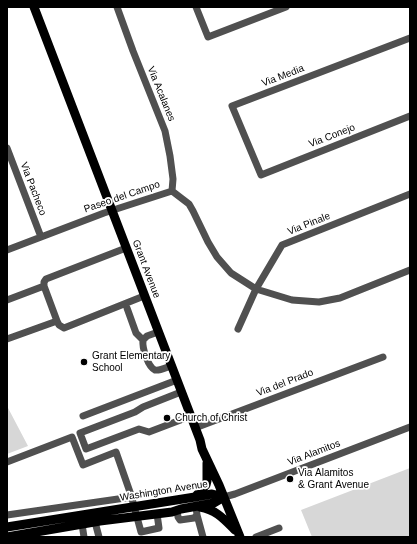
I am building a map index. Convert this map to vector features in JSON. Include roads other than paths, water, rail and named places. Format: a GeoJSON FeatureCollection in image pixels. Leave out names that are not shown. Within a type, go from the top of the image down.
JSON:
{"type":"FeatureCollection","features":[{"type":"Feature","properties":{"kind":"main road","name":"Grant Avenue"},"geometry":{"type":"LineString","coordinates":[[34,7],[200,440],[202,449],[224,497],[239,535]]}},
{"type":"Feature","properties":{"kind":"main road"},"geometry":{"type":"LineString","coordinates":[[196,497],[206,485],[207,461]]}},
{"type":"Feature","properties":{"kind":"main road","name":"Washington Avenue"},"geometry":{"type":"LineString","coordinates":[[7,527],[212,494],[224,497]]}},
{"type":"Feature","properties":{"kind":"main road","name":"Washington Avenue"},"geometry":{"type":"LineString","coordinates":[[7,537],[177,510],[196,511],[224,497]]}},
{"type":"Feature","properties":{"kind":"main road"},"geometry":{"type":"LineString","coordinates":[[196,511],[208,508],[221,516],[239,535]]}},
{"type":"Feature","properties":{"kind":"street","name":"Via Acalanes"},"geometry":{"type":"LineString","coordinates":[[117,7],[165,131],[173,179],[172,191]]}},
{"type":"Feature","properties":{"kind":"street"},"geometry":{"type":"LineString","coordinates":[[196,7],[208,37],[286,7]]}},
{"type":"Feature","properties":{"kind":"street","name":"Via Media"},"geometry":{"type":"LineString","coordinates":[[260,174],[232,106],[410,38]]}},
{"type":"Feature","properties":{"kind":"street","name":"Via Conejo"},"geometry":{"type":"LineString","coordinates":[[260,174],[410,116]]}},
{"type":"Feature","properties":{"kind":"street","name":"Via Pacheco"},"geometry":{"type":"LineString","coordinates":[[7,148],[41,237]]}},
{"type":"Feature","properties":{"kind":"street"},"geometry":{"type":"LineString","coordinates":[[7,174],[15,171]]}},
{"type":"Feature","properties":{"kind":"street","name":"Paseo del Campo"},"geometry":{"type":"LineString","coordinates":[[7,250],[112,210],[172,191],[189,204],[216,257],[231,273],[256,289],[292,300],[319,302],[340,298],[410,270]]}},
{"type":"Feature","properties":{"kind":"street","name":"Via Pinale"},"geometry":{"type":"LineString","coordinates":[[238,329],[256,289],[282,245],[410,194]]}},
{"type":"Feature","properties":{"kind":"street"},"geometry":{"type":"LineString","coordinates":[[126,248],[46,279],[44,286],[56,321],[64,328],[144,296]]}},
{"type":"Feature","properties":{"kind":"street"},"geometry":{"type":"LineString","coordinates":[[7,300],[44,286]]}},
{"type":"Feature","properties":{"kind":"street"},"geometry":{"type":"LineString","coordinates":[[127,308],[136,334],[143,340]]}},
{"type":"Feature","properties":{"kind":"street"},"geometry":{"type":"LineString","coordinates":[[7,339],[56,321]]}},
{"type":"Feature","properties":{"kind":"street"},"geometry":{"type":"LineString","coordinates":[[158,332],[147,336],[143,340],[142,346],[150,367],[154,370],[159,370],[171,366]]}},
{"type":"Feature","properties":{"kind":"street","name":"Via del Prado"},"geometry":{"type":"LineString","coordinates":[[195,428],[383,357]]}},
{"type":"Feature","properties":{"kind":"street"},"geometry":{"type":"LineString","coordinates":[[83,416],[177,380]]}},
{"type":"Feature","properties":{"kind":"street"},"geometry":{"type":"LineString","coordinates":[[181,392],[143,407],[135,412],[80,433],[86,449],[139,429],[149,432],[190,416]]}},
{"type":"Feature","properties":{"kind":"street","name":"Via Alamitos"},"geometry":{"type":"LineString","coordinates":[[224,497],[410,427]]}},
{"type":"Feature","properties":{"kind":"street"},"geometry":{"type":"LineString","coordinates":[[7,462],[72,436],[83,465],[116,452],[132,497],[141,532],[159,528],[157,514]]}},
{"type":"Feature","properties":{"kind":"street"},"geometry":{"type":"LineString","coordinates":[[7,515],[132,497]]}},
{"type":"Feature","properties":{"kind":"street"},"geometry":{"type":"LineString","coordinates":[[45,509],[46,521]]}},
{"type":"Feature","properties":{"kind":"street"},"geometry":{"type":"LineString","coordinates":[[196,511],[203,537]]}},
{"type":"Feature","properties":{"kind":"street"},"geometry":{"type":"LineString","coordinates":[[16,514],[18,525]]}},
{"type":"Feature","properties":{"kind":"street"},"geometry":{"type":"LineString","coordinates":[[95,522],[99,537]]}},
{"type":"Feature","properties":{"kind":"street"},"geometry":{"type":"LineString","coordinates":[[82,524],[84,537]]}},
{"type":"Feature","properties":{"kind":"street"},"geometry":{"type":"LineString","coordinates":[[256,537],[279,528]]}},
{"type":"Feature","properties":{"kind":"place","name":"Grant Elementary School"},"geometry":{"type":"Point","coordinates":[84,362]}},
{"type":"Feature","properties":{"kind":"place","name":"Church of Christ"},"geometry":{"type":"Point","coordinates":[167,418]}},
{"type":"Feature","properties":{"kind":"place","name":"Via Alamitos & Grant Avenue"},"geometry":{"type":"Point","coordinates":[290,479]}}]}
